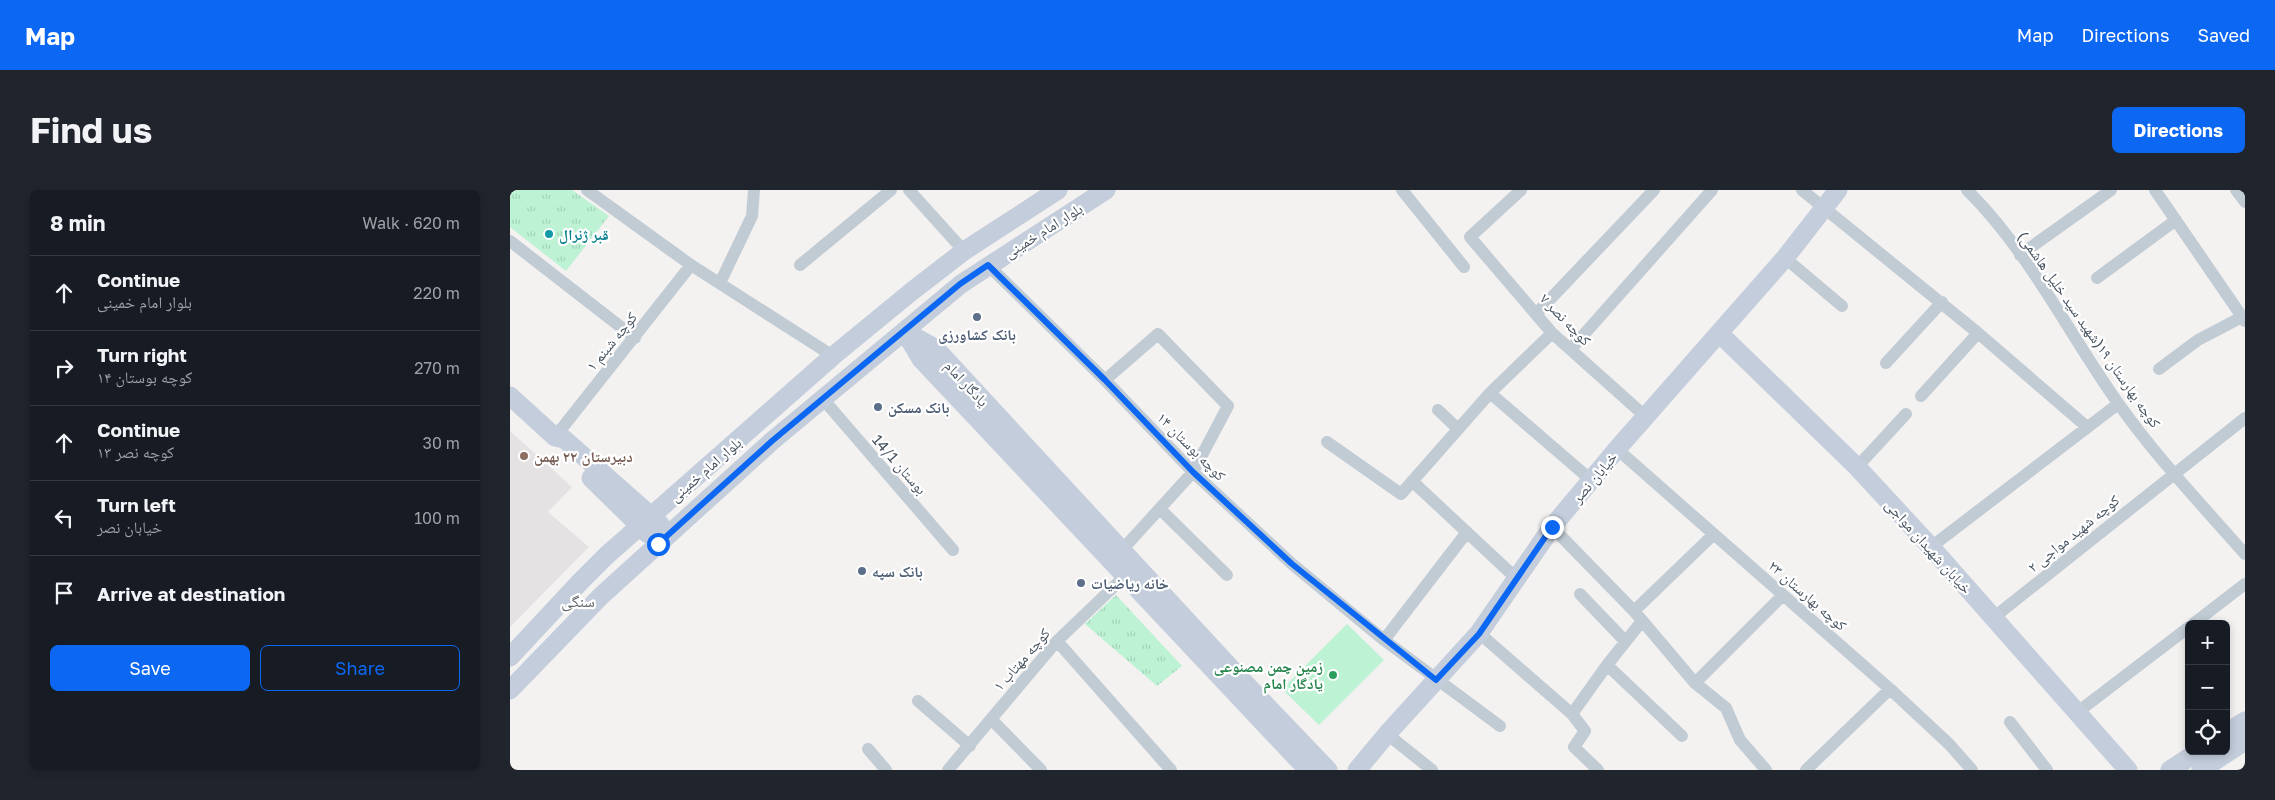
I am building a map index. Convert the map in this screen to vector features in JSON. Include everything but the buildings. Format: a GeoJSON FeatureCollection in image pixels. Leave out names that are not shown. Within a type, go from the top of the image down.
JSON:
{"type":"FeatureCollection","features":[{"type":"Feature","properties":{"kind":"street"},"geometry":{"type":"LineString","coordinates":[[587,190],[600,194],[691,265],[833,356]]}},
{"type":"Feature","properties":{"kind":"street"},"geometry":{"type":"LineString","coordinates":[[720,284],[752,216],[754,190]]}},
{"type":"Feature","properties":{"kind":"street"},"geometry":{"type":"LineString","coordinates":[[800,265],[892,190]]}},
{"type":"Feature","properties":{"kind":"street"},"geometry":{"type":"LineString","coordinates":[[909,190],[964,251]]}},
{"type":"Feature","properties":{"kind":"street","name":"بلوار امام خمینی"},"geometry":{"type":"LineString","coordinates":[[510,657],[580,582],[646,521],[833,356],[964,251],[1058,190]]}},
{"type":"Feature","properties":{"kind":"street","name":"بلوار امام خمینی"},"geometry":{"type":"LineString","coordinates":[[510,690],[601,596],[772,441],[960,284],[1106,190]]}},
{"type":"Feature","properties":{"kind":"street"},"geometry":{"type":"LineString","coordinates":[[1402,190],[1464,268]]}},
{"type":"Feature","properties":{"kind":"street","name":"کوچه نصر ۷"},"geometry":{"type":"LineString","coordinates":[[1521,190],[1470,237],[1537,313],[1552,333],[1646,417]]}},
{"type":"Feature","properties":{"kind":"street"},"geometry":{"type":"LineString","coordinates":[[1537,313],[1654,190]]}},
{"type":"Feature","properties":{"kind":"street"},"geometry":{"type":"LineString","coordinates":[[1571,349],[1712,190]]}},
{"type":"Feature","properties":{"kind":"street"},"geometry":{"type":"LineString","coordinates":[[1802,190],[1942,302],[2087,427]]}},
{"type":"Feature","properties":{"kind":"street","name":"خیابان نصر"},"geometry":{"type":"LineString","coordinates":[[1357,770],[1386,734],[1479,634],[1552,527],[1617,449],[1785,258],[1838,190]]}},
{"type":"Feature","properties":{"kind":"street","name":"کوچه بهارستان ۱۹(شهید سید خلیل هاشمی)"},"geometry":{"type":"LineString","coordinates":[[1967,190],[1979,202],[2020,255],[2118,404],[2174,473],[2245,554]]}},
{"type":"Feature","properties":{"kind":"street"},"geometry":{"type":"LineString","coordinates":[[2020,255],[2111,190]]}},
{"type":"Feature","properties":{"kind":"street"},"geometry":{"type":"LineString","coordinates":[[2155,190],[2244,319],[2198,340],[2159,369]]}},
{"type":"Feature","properties":{"kind":"street"},"geometry":{"type":"LineString","coordinates":[[2236,190],[2245,202]]}},
{"type":"Feature","properties":{"kind":"street"},"geometry":{"type":"LineString","coordinates":[[2097,278],[2176,220]]}},
{"type":"Feature","properties":{"kind":"street"},"geometry":{"type":"LineString","coordinates":[[510,241],[635,338]]}},
{"type":"Feature","properties":{"kind":"street"},"geometry":{"type":"LineString","coordinates":[[1785,258],[1842,306]]}},
{"type":"Feature","properties":{"kind":"street","name":"کوچه شبنم ۱"},"geometry":{"type":"LineString","coordinates":[[555,437],[691,265]]}},
{"type":"Feature","properties":{"kind":"street","name":"کوچه بوستان ۱۴"},"geometry":{"type":"LineString","coordinates":[[988,265],[1105,380],[1193,472],[1292,564],[1384,640],[1500,726]]}},
{"type":"Feature","properties":{"kind":"street"},"geometry":{"type":"LineString","coordinates":[[1886,363],[1942,302]]}},
{"type":"Feature","properties":{"kind":"street","name":"یادگار امام"},"geometry":{"type":"LineString","coordinates":[[904,331],[934,348],[1122,550],[1308,770]]}},
{"type":"Feature","properties":{"kind":"street","name":"یادگار امام"},"geometry":{"type":"LineString","coordinates":[[904,331],[921,359],[1126,575],[1232,682],[1328,770]]}},
{"type":"Feature","properties":{"kind":"street"},"geometry":{"type":"LineString","coordinates":[[1327,442],[1401,494],[1490,393],[1552,333]]}},
{"type":"Feature","properties":{"kind":"street","name":"خیابان شهیدان مواجی"},"geometry":{"type":"LineString","coordinates":[[1719,333],[1857,467],[1932,547],[1993,618],[2079,711],[2128,770]]}},
{"type":"Feature","properties":{"kind":"street"},"geometry":{"type":"LineString","coordinates":[[1921,396],[1978,333]]}},
{"type":"Feature","properties":{"kind":"street"},"geometry":{"type":"LineString","coordinates":[[1105,380],[1158,334],[1228,406],[1193,472],[1122,550]]}},
{"type":"Feature","properties":{"kind":"street"},"geometry":{"type":"LineString","coordinates":[[1490,393],[1591,480]]}},
{"type":"Feature","properties":{"kind":"street"},"geometry":{"type":"LineString","coordinates":[[510,396],[555,437],[564,439],[663,539]]}},
{"type":"Feature","properties":{"kind":"street","name":"بوستان 14/1"},"geometry":{"type":"LineString","coordinates":[[823,399],[953,550]]}},
{"type":"Feature","properties":{"kind":"street"},"geometry":{"type":"LineString","coordinates":[[1932,547],[2118,404]]}},
{"type":"Feature","properties":{"kind":"street"},"geometry":{"type":"LineString","coordinates":[[1438,410],[1458,429]]}},
{"type":"Feature","properties":{"kind":"street"},"geometry":{"type":"LineString","coordinates":[[1857,467],[1906,414]]}},
{"type":"Feature","properties":{"kind":"street","name":"کوچه شهید مواجی ۲"},"geometry":{"type":"LineString","coordinates":[[1993,618],[2245,418]]}},
{"type":"Feature","properties":{"kind":"street","name":"کوچه بهارستان ۲۳"},"geometry":{"type":"LineString","coordinates":[[1617,449],[1890,689],[1949,744],[1972,770]]}},
{"type":"Feature","properties":{"kind":"street"},"geometry":{"type":"LineString","coordinates":[[1412,481],[1517,579]]}},
{"type":"Feature","properties":{"kind":"street"},"geometry":{"type":"LineString","coordinates":[[1160,508],[1227,576]]}},
{"type":"Feature","properties":{"kind":"street"},"geometry":{"type":"LineString","coordinates":[[1552,527],[1638,616],[1695,683],[1726,708],[1740,740],[1766,770]]}},
{"type":"Feature","properties":{"kind":"street"},"geometry":{"type":"LineString","coordinates":[[1384,640],[1467,532]]}},
{"type":"Feature","properties":{"kind":"street"},"geometry":{"type":"LineString","coordinates":[[1572,714],[1625,641],[1638,616],[1714,534]]}},
{"type":"Feature","properties":{"kind":"street","name":"کوچه مهتاب ۱"},"geometry":{"type":"LineString","coordinates":[[948,770],[1057,641],[1126,575]]}},
{"type":"Feature","properties":{"kind":"street"},"geometry":{"type":"LineString","coordinates":[[2198,620],[2245,584]]}},
{"type":"Feature","properties":{"kind":"street"},"geometry":{"type":"LineString","coordinates":[[1580,594],[1625,641]]}},
{"type":"Feature","properties":{"kind":"street"},"geometry":{"type":"LineString","coordinates":[[1695,683],[1783,595]]}},
{"type":"Feature","properties":{"kind":"street"},"geometry":{"type":"LineString","coordinates":[[2079,711],[2185,630]]}},
{"type":"Feature","properties":{"kind":"street"},"geometry":{"type":"LineString","coordinates":[[1479,634],[1572,714],[1585,731],[1574,747],[1598,770]]}},
{"type":"Feature","properties":{"kind":"street"},"geometry":{"type":"LineString","coordinates":[[1057,641],[1171,770]]}},
{"type":"Feature","properties":{"kind":"street"},"geometry":{"type":"LineString","coordinates":[[1607,665],[1682,736]]}},
{"type":"Feature","properties":{"kind":"street"},"geometry":{"type":"LineString","coordinates":[[1806,770],[1890,689]]}},
{"type":"Feature","properties":{"kind":"street"},"geometry":{"type":"LineString","coordinates":[[918,701],[970,746]]}},
{"type":"Feature","properties":{"kind":"street"},"geometry":{"type":"LineString","coordinates":[[991,719],[1041,770]]}},
{"type":"Feature","properties":{"kind":"street"},"geometry":{"type":"LineString","coordinates":[[2230,730],[2245,721]]}},
{"type":"Feature","properties":{"kind":"street"},"geometry":{"type":"LineString","coordinates":[[2010,722],[2048,770]]}},
{"type":"Feature","properties":{"kind":"street"},"geometry":{"type":"LineString","coordinates":[[1386,734],[1432,770]]}},
{"type":"Feature","properties":{"kind":"street"},"geometry":{"type":"LineString","coordinates":[[2201,770],[2245,741]]}},
{"type":"Feature","properties":{"kind":"street"},"geometry":{"type":"LineString","coordinates":[[868,749],[886,770]]}},
{"type":"Feature","properties":{"kind":"street"},"geometry":{"type":"LineString","coordinates":[[2170,770],[2193,755]]}},
{"type":"Feature","properties":{"kind":"shaded area"},"geometry":{"type":"Polygon","coordinates":[[[510,431],[572,487],[548,512],[589,547],[510,627],[510,431]]]}},
{"type":"Feature","properties":{"kind":"green space"},"geometry":{"type":"Polygon","coordinates":[[[510,190],[572,190],[609,216],[566,271],[510,227],[510,190]]]}},
{"type":"Feature","properties":{"kind":"green space"},"geometry":{"type":"Polygon","coordinates":[[[1116,595],[1182,666],[1157,686],[1085,624],[1116,595]]]}},
{"type":"Feature","properties":{"kind":"green space","name":"زمین چمن مصنوعی یادگار امام"},"geometry":{"type":"Polygon","coordinates":[[[1347,624],[1384,660],[1319,725],[1282,689],[1347,624]]]}},
{"type":"Feature","properties":{"kind":"place","name":"قبر ژنرال"},"geometry":{"type":"Point","coordinates":[549,234]}},
{"type":"Feature","properties":{"kind":"place","name":"بانک کشاورزی"},"geometry":{"type":"Point","coordinates":[977,317]}},
{"type":"Feature","properties":{"kind":"place","name":"بانک مسکن"},"geometry":{"type":"Point","coordinates":[878,407]}},
{"type":"Feature","properties":{"kind":"place","name":"دبیرستان ۲۲ بهمن"},"geometry":{"type":"Point","coordinates":[524,456]}},
{"type":"Feature","properties":{"kind":"place","name":"بانک سپه"},"geometry":{"type":"Point","coordinates":[862,571]}},
{"type":"Feature","properties":{"kind":"place","name":"خانه ریاضیات"},"geometry":{"type":"Point","coordinates":[1081,583]}},
{"type":"Feature","properties":{"kind":"place","name":"زمین چمن مصنوعی یادگار امام"},"geometry":{"type":"Point","coordinates":[1333,675]}},
{"type":"Feature","properties":{"kind":"district","name":"سنگی"},"geometry":{"type":"Point","coordinates":[578,601]}},
{"type":"Feature","properties":{"kind":"route"},"geometry":{"type":"LineString","coordinates":[[658,544],[772,441],[960,284],[988,265],[1105,380],[1193,472],[1292,564],[1436,680],[1479,634],[1552,527]]}}]}
